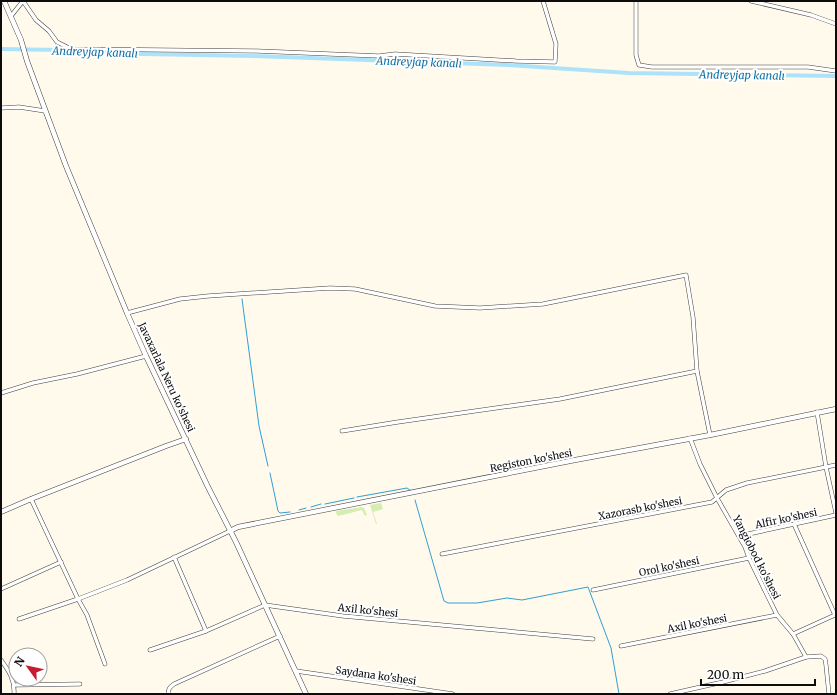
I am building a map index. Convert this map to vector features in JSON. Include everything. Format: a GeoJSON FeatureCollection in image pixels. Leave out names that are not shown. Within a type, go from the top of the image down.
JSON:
{"type":"FeatureCollection","features":[{"type":"Feature","properties":{"kind":"street","name":"Javaxarlala Neru ko'shesi"},"geometry":{"type":"LineString","coordinates":[[4,1],[21,40],[27,61],[66,166],[127,313],[207,485],[236,542],[306,694]]}},
{"type":"Feature","properties":{"kind":"street"},"geometry":{"type":"LineString","coordinates":[[11,16],[22,1],[36,20],[49,31],[57,42],[71,49],[257,51],[379,56],[395,54],[555,62],[556,44],[543,1]]}},
{"type":"Feature","properties":{"kind":"street"},"geometry":{"type":"LineString","coordinates":[[636,1],[636,55],[639,65],[641,66],[808,67],[836,71]]}},
{"type":"Feature","properties":{"kind":"street"},"geometry":{"type":"LineString","coordinates":[[751,1],[811,15],[836,24]]}},
{"type":"Feature","properties":{"kind":"street"},"geometry":{"type":"LineString","coordinates":[[1,108],[19,107],[45,111]]}},
{"type":"Feature","properties":{"kind":"street"},"geometry":{"type":"LineString","coordinates":[[127,313],[180,300],[208,296],[330,288],[355,289],[435,306],[480,308],[543,304],[686,275],[693,317],[697,371],[710,435]]}},
{"type":"Feature","properties":{"kind":"street"},"geometry":{"type":"LineString","coordinates":[[1,393],[146,356]]}},
{"type":"Feature","properties":{"kind":"street"},"geometry":{"type":"LineString","coordinates":[[342,431],[560,400],[697,371]]}},
{"type":"Feature","properties":{"kind":"street","name":"Registon ko'shesi"},"geometry":{"type":"LineString","coordinates":[[230,531],[238,527],[356,503],[710,435],[836,409]]}},
{"type":"Feature","properties":{"kind":"street"},"geometry":{"type":"LineString","coordinates":[[817,412],[826,467],[836,514]]}},
{"type":"Feature","properties":{"kind":"street","name":"Yangiobod ko'shesi"},"geometry":{"type":"LineString","coordinates":[[690,438],[700,464],[717,498],[745,547],[777,615],[793,634],[806,657]]}},
{"type":"Feature","properties":{"kind":"street"},"geometry":{"type":"LineString","coordinates":[[1,512],[186,439]]}},
{"type":"Feature","properties":{"kind":"street","name":"Xazorasb ko'shesi"},"geometry":{"type":"LineString","coordinates":[[442,554],[712,502],[726,490],[746,483],[836,464]]}},
{"type":"Feature","properties":{"kind":"street"},"geometry":{"type":"LineString","coordinates":[[31,499],[87,615],[105,664]]}},
{"type":"Feature","properties":{"kind":"street","name":"Alfir ko'shesi"},"geometry":{"type":"LineString","coordinates":[[739,536],[836,514]]}},
{"type":"Feature","properties":{"kind":"street"},"geometry":{"type":"LineString","coordinates":[[793,634],[835,615],[794,524]]}},
{"type":"Feature","properties":{"kind":"street"},"geometry":{"type":"LineString","coordinates":[[19,619],[78,599],[127,580],[230,531]]}},
{"type":"Feature","properties":{"kind":"street"},"geometry":{"type":"LineString","coordinates":[[174,557],[206,631]]}},
{"type":"Feature","properties":{"kind":"street","name":"Orol ko'shesi"},"geometry":{"type":"LineString","coordinates":[[593,590],[749,558]]}},
{"type":"Feature","properties":{"kind":"street"},"geometry":{"type":"LineString","coordinates":[[1,589],[61,562]]}},
{"type":"Feature","properties":{"kind":"street"},"geometry":{"type":"LineString","coordinates":[[150,650],[206,631],[265,605]]}},
{"type":"Feature","properties":{"kind":"street","name":"Axil ko'shesi"},"geometry":{"type":"LineString","coordinates":[[265,605],[343,616],[593,639]]}},
{"type":"Feature","properties":{"kind":"street","name":"Axil ko'shesi"},"geometry":{"type":"LineString","coordinates":[[621,646],[777,615]]}},
{"type":"Feature","properties":{"kind":"street"},"geometry":{"type":"LineString","coordinates":[[168,694],[170,687],[174,684],[280,636]]}},
{"type":"Feature","properties":{"kind":"street"},"geometry":{"type":"LineString","coordinates":[[670,694],[766,671],[806,657],[821,656],[825,660],[829,694]]}},
{"type":"Feature","properties":{"kind":"street"},"geometry":{"type":"LineString","coordinates":[[1,660],[8,670]]}},
{"type":"Feature","properties":{"kind":"street","name":"Saydana ko'shesi"},"geometry":{"type":"LineString","coordinates":[[296,671],[453,694]]}},
{"type":"Feature","properties":{"kind":"street"},"geometry":{"type":"LineString","coordinates":[[48,684],[80,684]]}},
{"type":"Feature","properties":{"kind":"green space"},"geometry":{"type":"Polygon","coordinates":[[[381,503],[383,509],[373,512],[376,524],[370,505],[381,503]]]}},
{"type":"Feature","properties":{"kind":"green space"},"geometry":{"type":"Polygon","coordinates":[[[362,507],[367,515],[365,516],[362,510],[338,516],[336,513],[336,511],[362,507]]]}},
{"type":"Feature","properties":{"kind":"waterway","name":"Andreyjap kanalı"},"geometry":{"type":"LineString","coordinates":[[1,49],[61,50],[89,53],[252,56],[508,65],[629,73],[836,76]]}},
{"type":"Feature","properties":{"kind":"waterway"},"geometry":{"type":"LineString","coordinates":[[242,299],[259,426],[268,466]]}},
{"type":"Feature","properties":{"kind":"waterway"},"geometry":{"type":"LineString","coordinates":[[270,473],[278,511],[280,513],[290,512]]}},
{"type":"Feature","properties":{"kind":"waterway"},"geometry":{"type":"LineString","coordinates":[[357,497],[407,488],[410,490]]}},
{"type":"Feature","properties":{"kind":"waterway"},"geometry":{"type":"LineString","coordinates":[[325,504],[354,498]]}},
{"type":"Feature","properties":{"kind":"waterway"},"geometry":{"type":"LineString","coordinates":[[415,500],[444,601],[448,603],[477,603],[507,598],[522,600],[588,587],[611,648],[619,694]]}},
{"type":"Feature","properties":{"kind":"waterway"},"geometry":{"type":"LineString","coordinates":[[311,507],[321,504]]}},
{"type":"Feature","properties":{"kind":"waterway"},"geometry":{"type":"LineString","coordinates":[[299,510],[306,508]]}}]}
